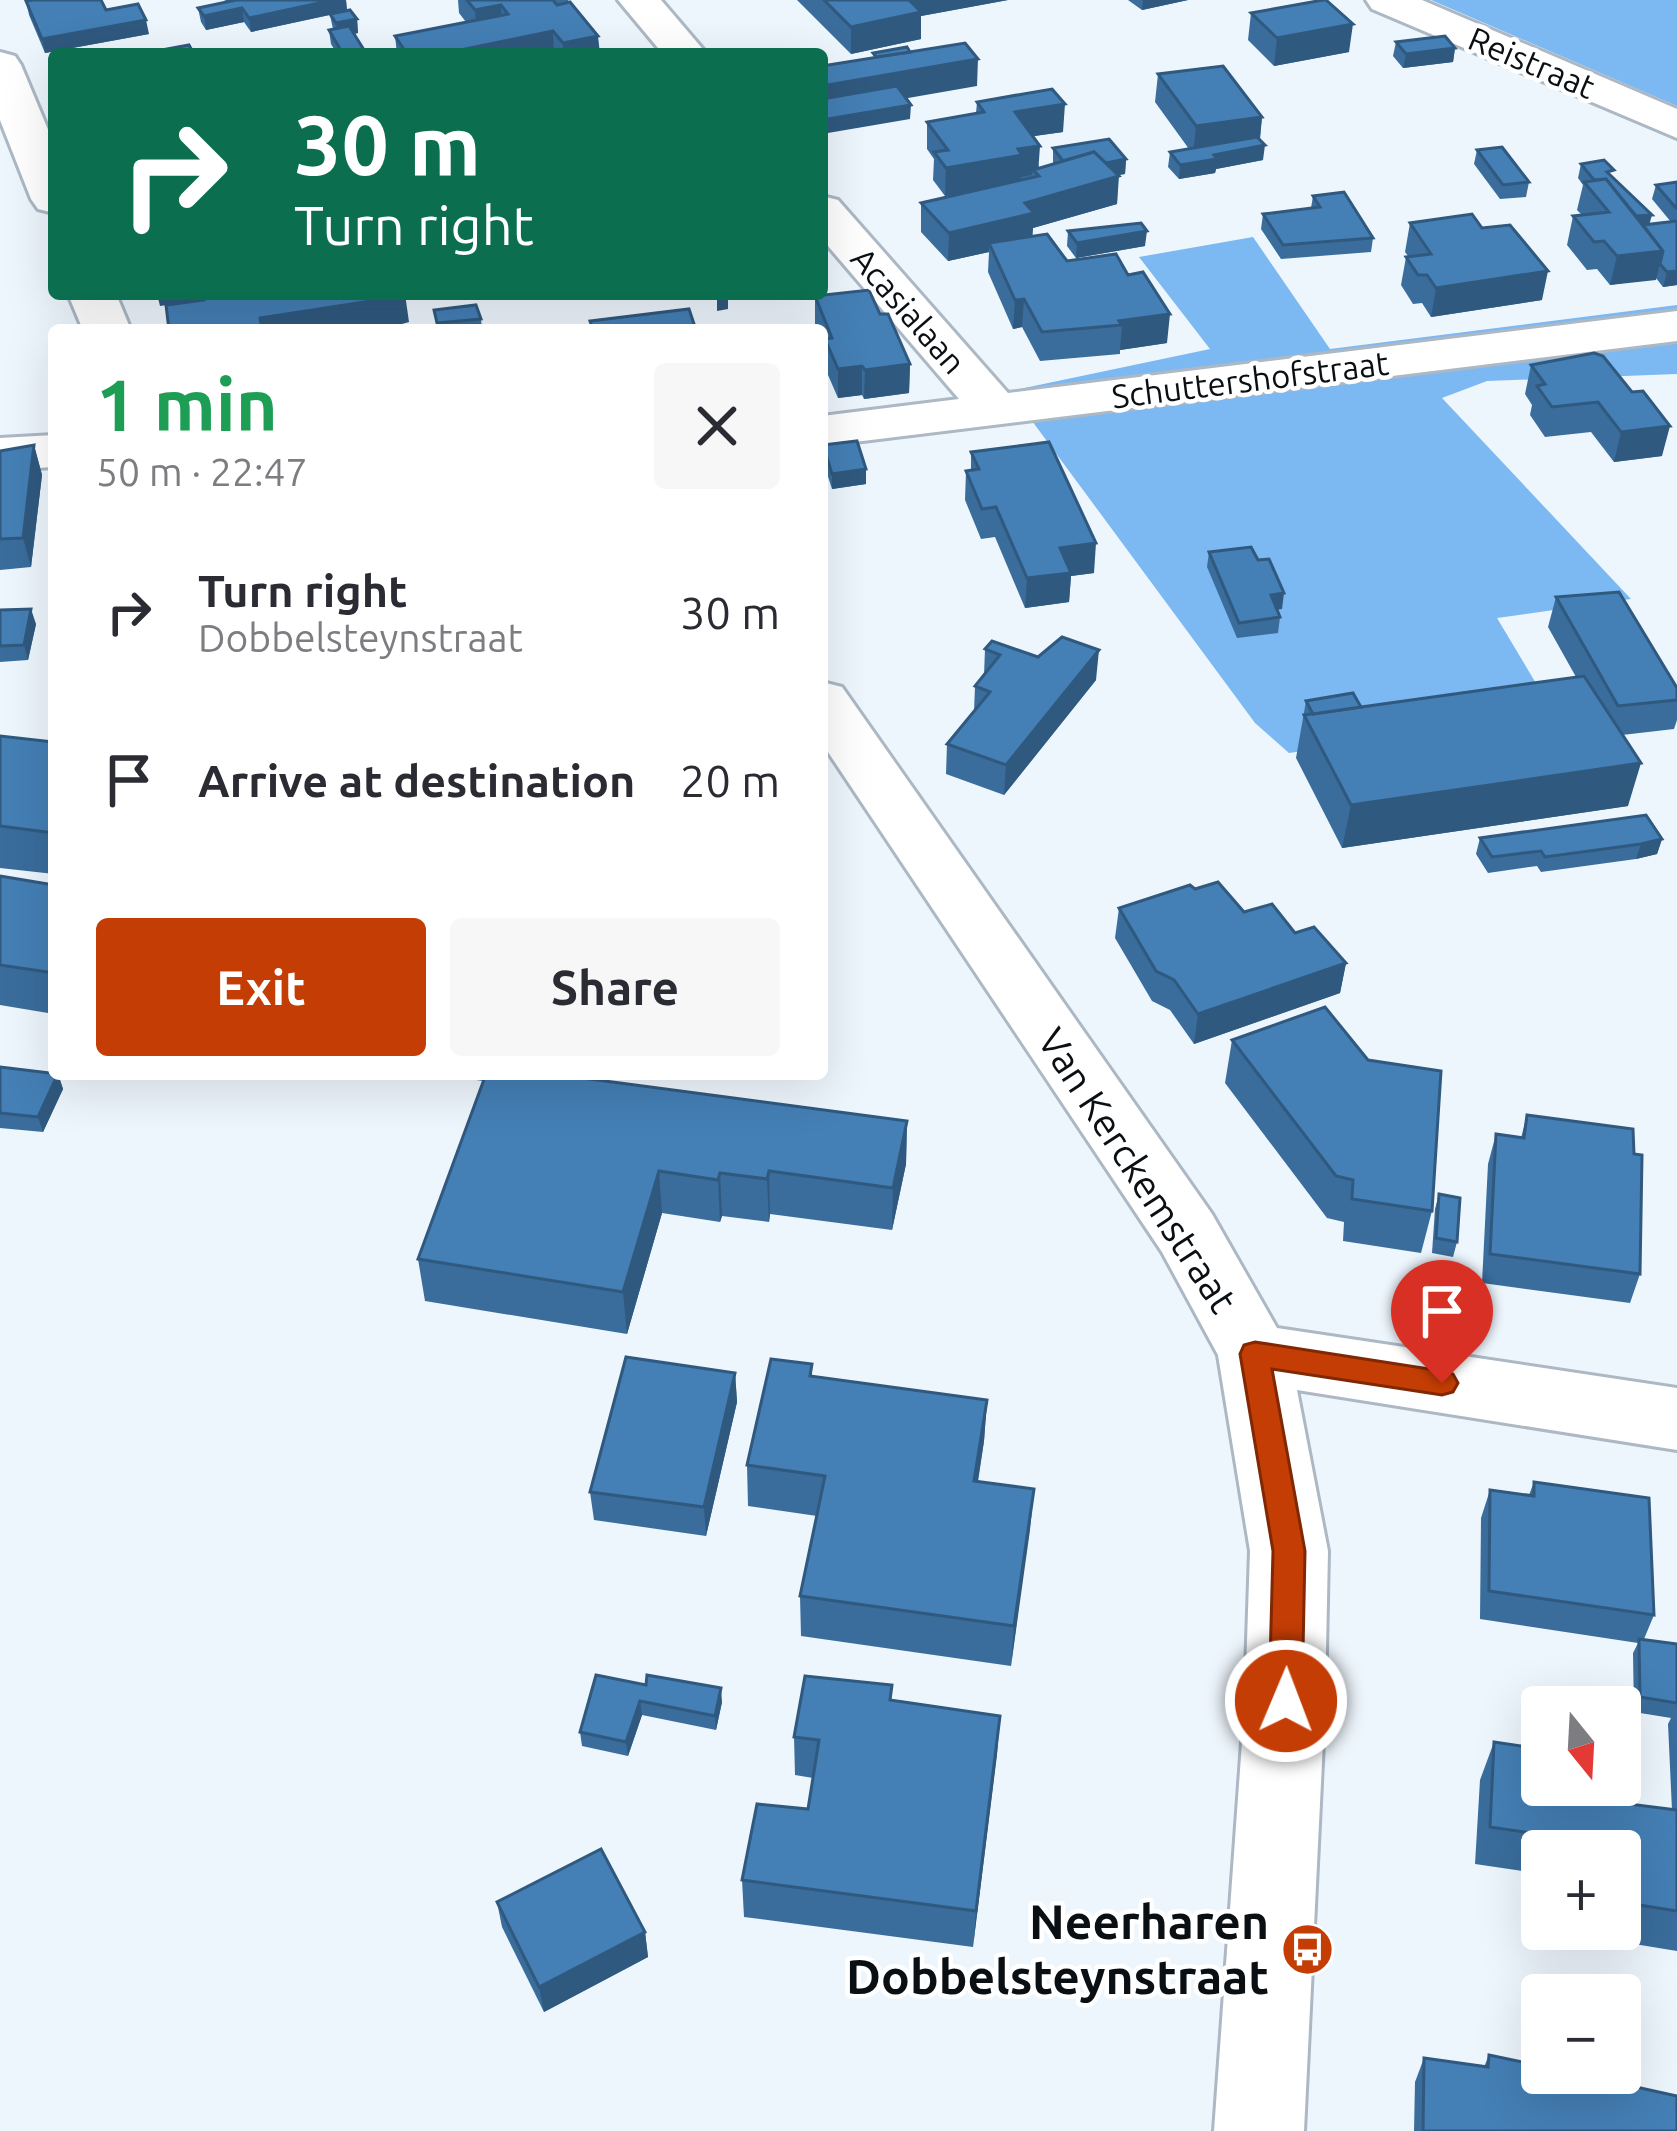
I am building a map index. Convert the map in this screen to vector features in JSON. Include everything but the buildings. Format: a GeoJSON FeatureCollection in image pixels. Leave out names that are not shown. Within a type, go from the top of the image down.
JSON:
{"type":"FeatureCollection","features":[{"type":"Feature","properties":{"kind":"street"},"geometry":{"type":"LineString","coordinates":[[638,0],[681,48]]}},
{"type":"Feature","properties":{"kind":"street","name":"Reistraat"},"geometry":{"type":"LineString","coordinates":[[1387,0],[1677,124]]}},
{"type":"Feature","properties":{"kind":"street"},"geometry":{"type":"LineString","coordinates":[[0,65],[48,185]]}},
{"type":"Feature","properties":{"kind":"street","name":"Acasialaan"},"geometry":{"type":"LineString","coordinates":[[828,217],[996,410]]}},
{"type":"Feature","properties":{"kind":"street","name":"Schuttershofstraat"},"geometry":{"type":"LineString","coordinates":[[828,430],[1677,326]]}},
{"type":"Feature","properties":{"kind":"street"},"geometry":{"type":"LineString","coordinates":[[0,454],[48,451]]}},
{"type":"Feature","properties":{"kind":"street","name":"Van Kerckemstraat"},"geometry":{"type":"LineString","coordinates":[[828,709],[1187,1233],[1255,1354],[1289,1551],[1286,1701],[1259,2131]]}},
{"type":"Feature","properties":{"kind":"street"},"geometry":{"type":"LineString","coordinates":[[1255,1354],[1677,1420]]}},
{"type":"Feature","properties":{"kind":"shaded area"},"geometry":{"type":"Polygon","coordinates":[[[1431,0],[1677,0],[1677,106],[1431,0]]]}},
{"type":"Feature","properties":{"kind":"shaded area"},"geometry":{"type":"Polygon","coordinates":[[[1253,237],[1330,349],[1677,305],[1677,374],[1487,381],[1442,398],[1631,599],[1497,618],[1555,715],[1289,753],[1255,723],[1010,391],[1210,349],[1139,257],[1253,237]]]}},
{"type":"Feature","properties":{"kind":"place","name":"Neerharen Dobbelsteynstraat"},"geometry":{"type":"Point","coordinates":[1308,1949]}},
{"type":"Feature","properties":{"kind":"route"},"geometry":{"type":"LineString","coordinates":[[1286,1701],[1289,1551],[1255,1354],[1442,1383]]}}]}
